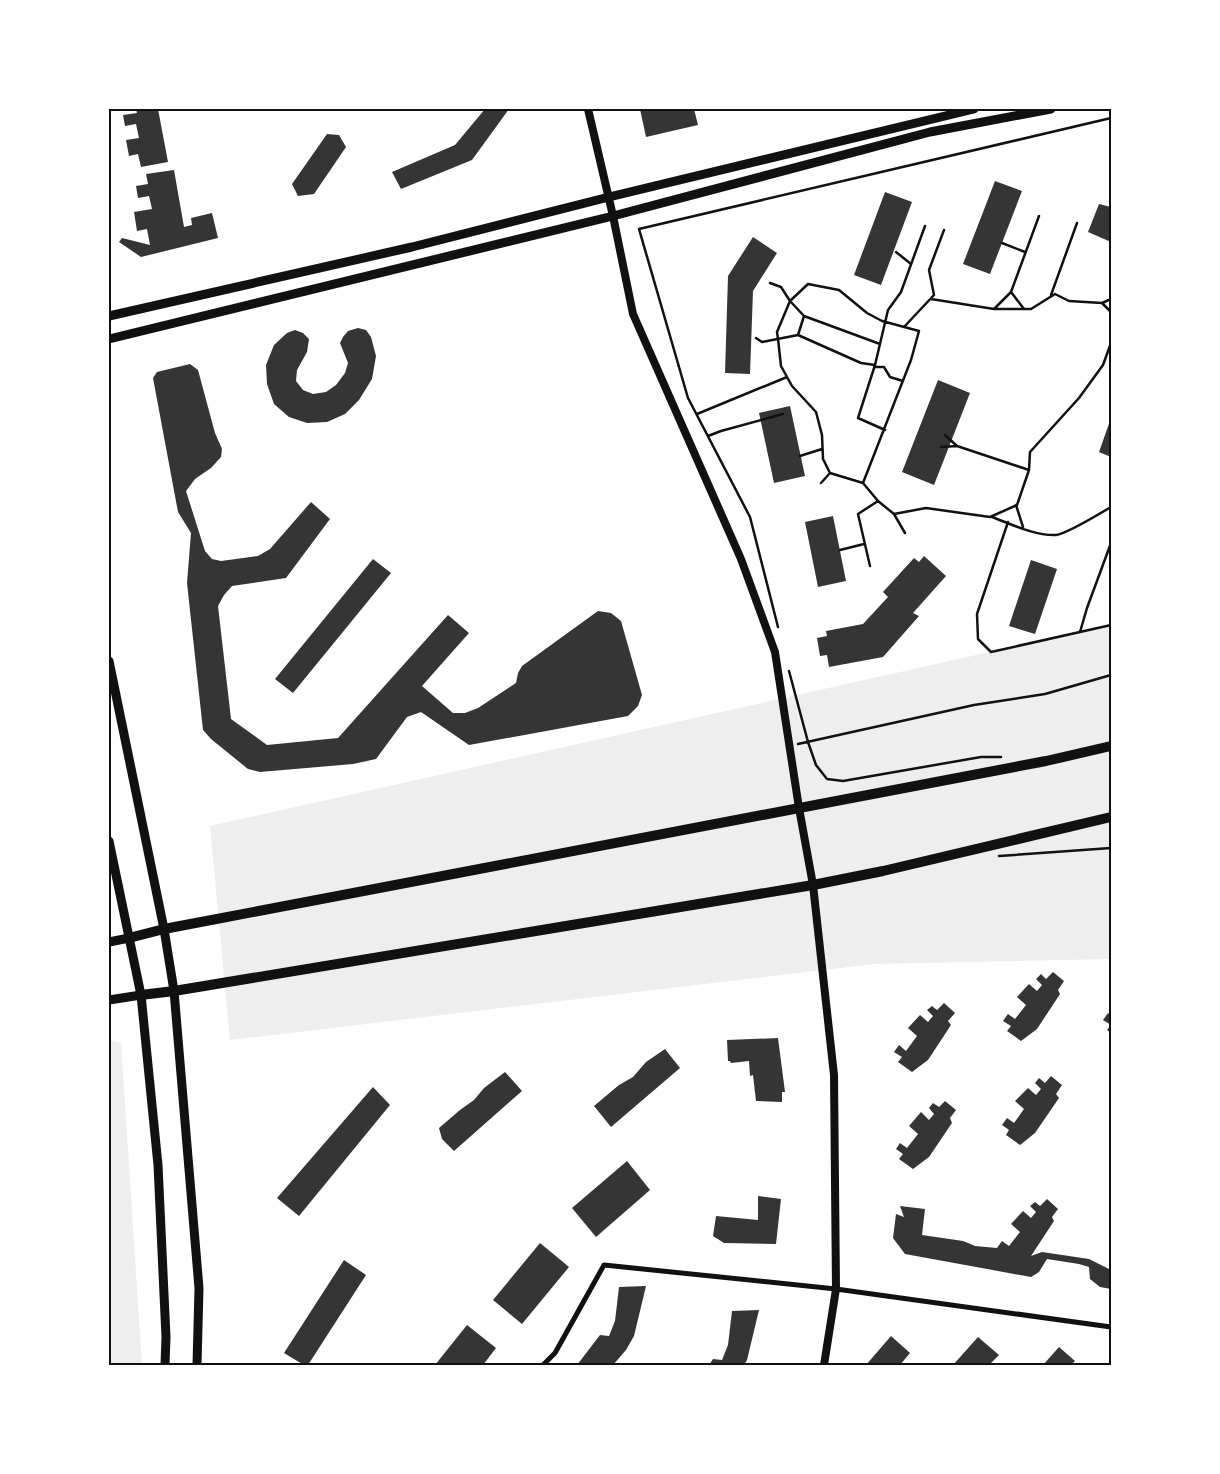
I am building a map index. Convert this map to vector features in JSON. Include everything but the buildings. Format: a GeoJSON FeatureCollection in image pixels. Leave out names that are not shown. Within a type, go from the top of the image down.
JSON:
{"type":"FeatureCollection","features":[{"type":"Feature","properties":{"kind":"main road"},"geometry":{"type":"LineString","coordinates":[[109,316],[412,246],[609,196],[974,109]]}},
{"type":"Feature","properties":{"kind":"main road"},"geometry":{"type":"LineString","coordinates":[[109,339],[613,216],[930,132],[1051,109]]}},
{"type":"Feature","properties":{"kind":"main road"},"geometry":{"type":"LineString","coordinates":[[109,661],[164,929],[174,991],[199,1288],[197,1365]]}},
{"type":"Feature","properties":{"kind":"main road"},"geometry":{"type":"LineString","coordinates":[[109,942],[164,929],[1046,761],[1111,746]]}},
{"type":"Feature","properties":{"kind":"main road"},"geometry":{"type":"LineString","coordinates":[[109,1000],[174,991],[813,885],[883,871],[1111,817]]}},
{"type":"Feature","properties":{"kind":"main road"},"geometry":{"type":"LineString","coordinates":[[109,841],[141,995],[158,1165],[166,1336],[165,1365]]}},
{"type":"Feature","properties":{"kind":"street"},"geometry":{"type":"LineString","coordinates":[[588,109],[609,196],[633,314],[741,559],[775,652],[813,885],[834,1076],[836,1289],[824,1365]]}},
{"type":"Feature","properties":{"kind":"street"},"geometry":{"type":"LineString","coordinates":[[543,1365],[555,1353],[604,1265],[836,1289],[1111,1327]]}},
{"type":"Feature","properties":{"kind":"path"},"geometry":{"type":"LineString","coordinates":[[779,629],[750,516],[688,398],[639,229],[1111,118]]}},
{"type":"Feature","properties":{"kind":"path"},"geometry":{"type":"LineString","coordinates":[[994,309],[1011,292],[1039,216]]}},
{"type":"Feature","properties":{"kind":"path"},"geometry":{"type":"LineString","coordinates":[[1051,296],[1077,223]]}},
{"type":"Feature","properties":{"kind":"path"},"geometry":{"type":"LineString","coordinates":[[885,430],[858,418],[875,366],[888,310],[901,292],[925,226]]}},
{"type":"Feature","properties":{"kind":"path"},"geometry":{"type":"LineString","coordinates":[[904,327],[934,296],[929,270],[944,230]]}},
{"type":"Feature","properties":{"kind":"path"},"geometry":{"type":"LineString","coordinates":[[1002,243],[1025,252]]}},
{"type":"Feature","properties":{"kind":"path"},"geometry":{"type":"LineString","coordinates":[[896,252],[911,264]]}},
{"type":"Feature","properties":{"kind":"path"},"geometry":{"type":"LineString","coordinates":[[770,283],[781,287],[790,301],[804,316],[880,344]]}},
{"type":"Feature","properties":{"kind":"path"},"geometry":{"type":"LineString","coordinates":[[864,483],[911,360],[919,331],[885,322],[867,313],[839,290],[808,284],[790,301],[777,332],[781,366],[792,386],[816,412],[822,435],[823,458],[830,473],[864,483],[878,501],[894,514],[905,534]]}},
{"type":"Feature","properties":{"kind":"path"},"geometry":{"type":"LineString","coordinates":[[1011,292],[1024,309]]}},
{"type":"Feature","properties":{"kind":"path"},"geometry":{"type":"LineString","coordinates":[[931,299],[994,309],[1024,309],[1031,308],[1054,294],[1069,301],[1102,303],[1111,298]]}},
{"type":"Feature","properties":{"kind":"path"},"geometry":{"type":"LineString","coordinates":[[1102,303],[1110,312]]}},
{"type":"Feature","properties":{"kind":"path"},"geometry":{"type":"LineString","coordinates":[[1110,312],[1111,307]]}},
{"type":"Feature","properties":{"kind":"path"},"geometry":{"type":"LineString","coordinates":[[798,335],[804,316]]}},
{"type":"Feature","properties":{"kind":"path"},"geometry":{"type":"LineString","coordinates":[[756,338],[762,342],[798,335],[861,363],[884,367],[890,377],[903,381]]}},
{"type":"Feature","properties":{"kind":"path"},"geometry":{"type":"LineString","coordinates":[[1023,527],[1016,505],[1029,470],[1030,452],[1079,398],[1102,365],[1111,343]]}},
{"type":"Feature","properties":{"kind":"path"},"geometry":{"type":"LineString","coordinates":[[697,414],[787,377]]}},
{"type":"Feature","properties":{"kind":"path"},"geometry":{"type":"LineString","coordinates":[[708,436],[721,430],[784,414]]}},
{"type":"Feature","properties":{"kind":"path"},"geometry":{"type":"LineString","coordinates":[[945,435],[957,446]]}},
{"type":"Feature","properties":{"kind":"path"},"geometry":{"type":"LineString","coordinates":[[941,447],[957,446],[1029,470]]}},
{"type":"Feature","properties":{"kind":"path"},"geometry":{"type":"LineString","coordinates":[[800,456],[822,449]]}},
{"type":"Feature","properties":{"kind":"path"},"geometry":{"type":"LineString","coordinates":[[821,483],[830,473]]}},
{"type":"Feature","properties":{"kind":"path"},"geometry":{"type":"LineString","coordinates":[[870,566],[858,514],[878,501]]}},
{"type":"Feature","properties":{"kind":"path"},"geometry":{"type":"LineString","coordinates":[[990,517],[1016,505]]}},
{"type":"Feature","properties":{"kind":"path"},"geometry":{"type":"LineString","coordinates":[[894,514],[926,508],[990,517],[1038,533],[1057,535],[1090,520],[1111,507]]}},
{"type":"Feature","properties":{"kind":"path"},"geometry":{"type":"LineString","coordinates":[[1008,522],[977,614],[978,639],[991,652],[1111,624]]}},
{"type":"Feature","properties":{"kind":"path"},"geometry":{"type":"LineString","coordinates":[[1080,632],[1111,543]]}},
{"type":"Feature","properties":{"kind":"path"},"geometry":{"type":"LineString","coordinates":[[840,550],[864,544]]}},
{"type":"Feature","properties":{"kind":"path"},"geometry":{"type":"LineString","coordinates":[[788,667],[816,765],[827,779],[843,781],[981,757],[1008,756]]}},
{"type":"Feature","properties":{"kind":"path"},"geometry":{"type":"LineString","coordinates":[[789,746],[974,705],[1046,694],[1111,675]]}},
{"type":"Feature","properties":{"kind":"path"},"geometry":{"type":"LineString","coordinates":[[994,857],[1111,848]]}},
{"type":"Feature","properties":{"kind":"shaded area"},"geometry":{"type":"Polygon","coordinates":[[[1111,625],[1111,959],[874,964],[230,1040],[210,826],[1111,625]]]}},
{"type":"Feature","properties":{"kind":"shaded area"},"geometry":{"type":"Polygon","coordinates":[[[109,1040],[121,1043],[142,1365],[109,1365],[109,1040]]]}}]}
